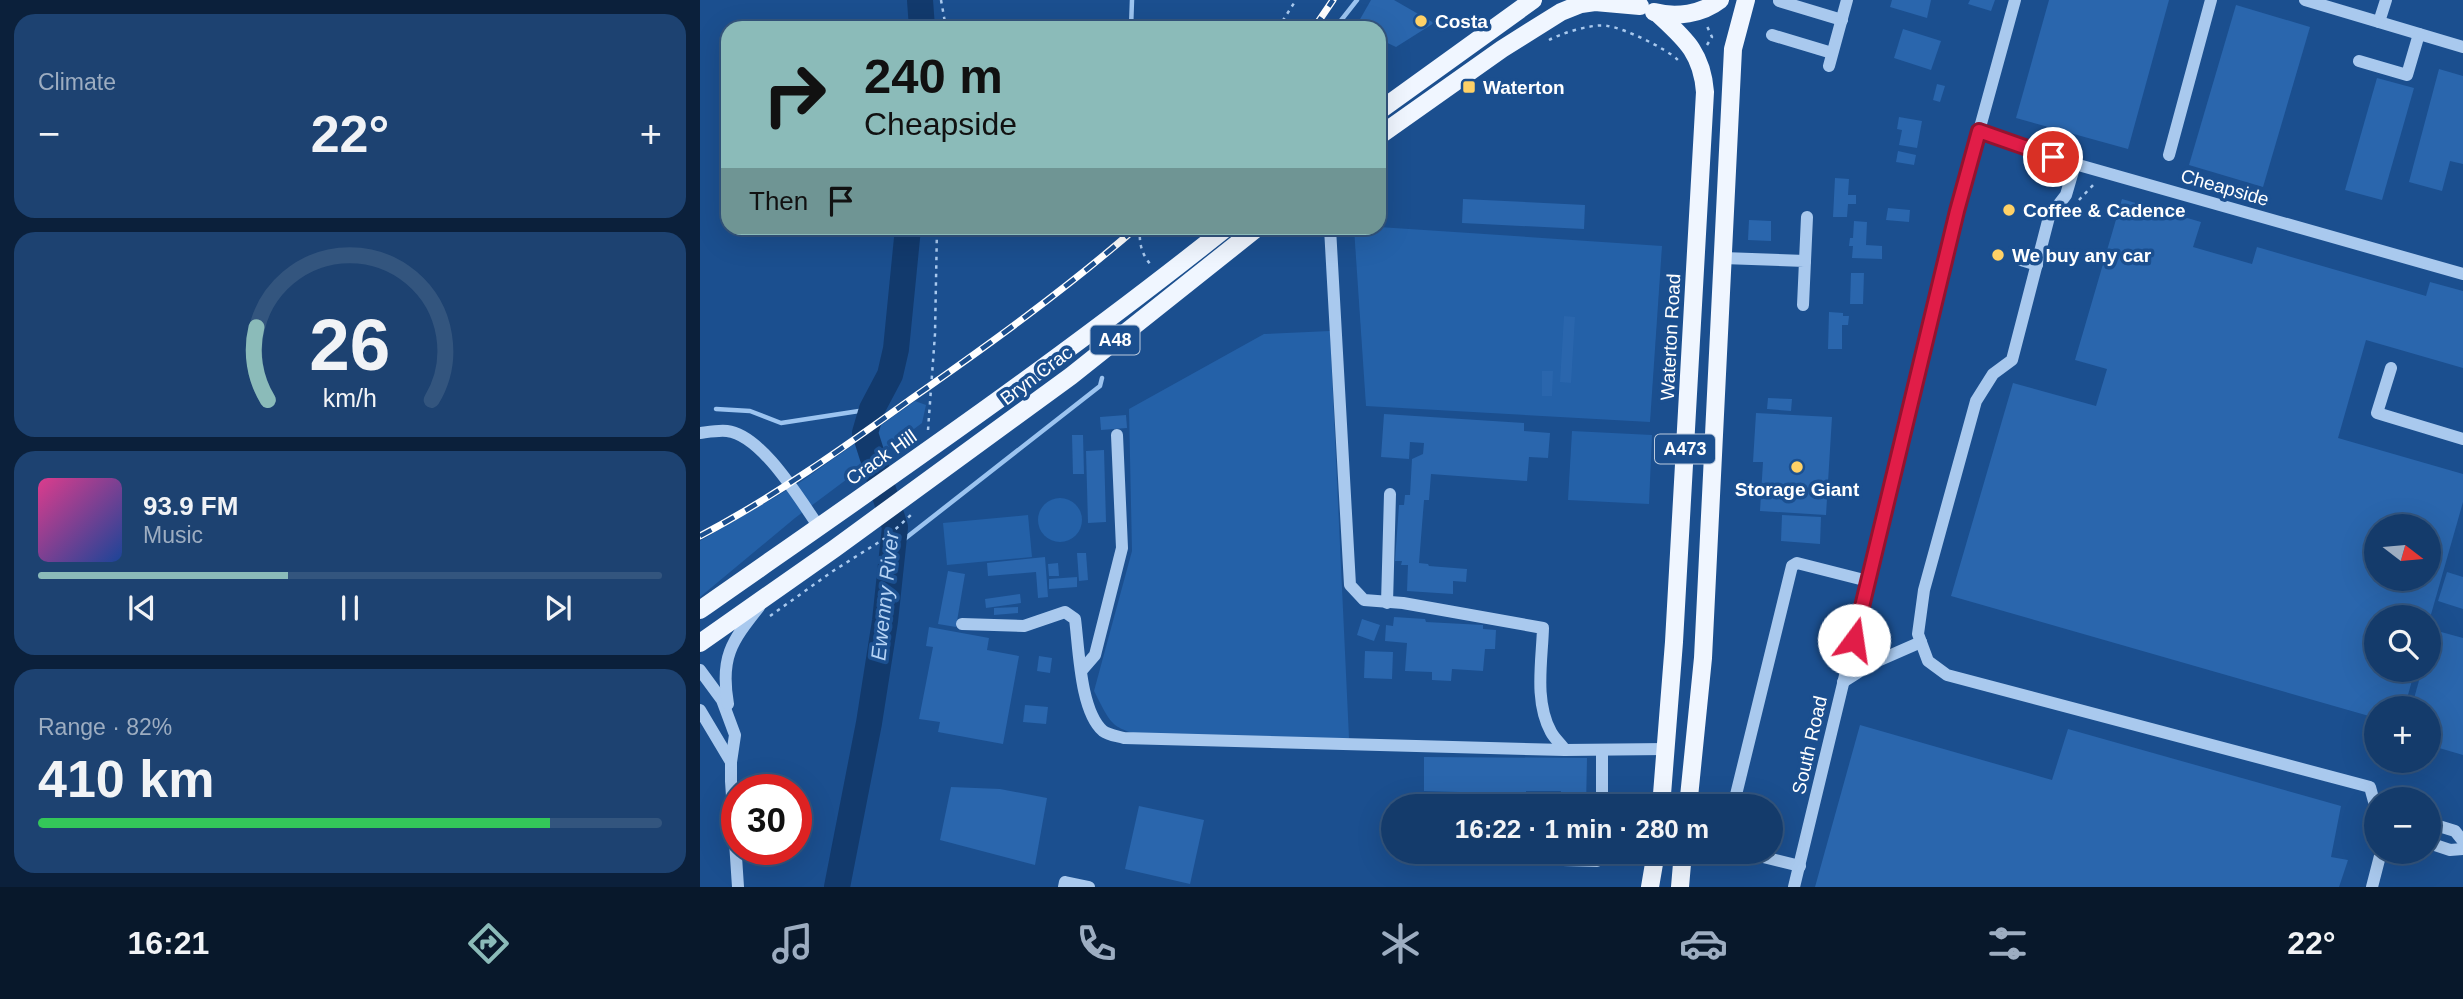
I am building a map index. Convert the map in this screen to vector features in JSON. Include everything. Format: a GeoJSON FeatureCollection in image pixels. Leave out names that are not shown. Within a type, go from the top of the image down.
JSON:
{"type":"FeatureCollection","features":[{"type":"Feature","properties":{"kind":"main road"},"geometry":{"type":"LineString","coordinates":[[1386,106],[1533,0]]}},
{"type":"Feature","properties":{"kind":"main road"},"geometry":{"type":"LineString","coordinates":[[1386,131],[1502,49],[1561,12],[1581,4],[1595,2],[1643,7],[1673,15],[1691,13],[1720,0]]}},
{"type":"Feature","properties":{"kind":"main road","name":"A473"},"geometry":{"type":"LineString","coordinates":[[1689,794],[1703,658],[1733,49],[1746,0]]}},
{"type":"Feature","properties":{"kind":"main road","name":"Waterton Road"},"geometry":{"type":"LineString","coordinates":[[1643,7],[1688,42],[1704,77],[1705,92],[1662,794]]}},
{"type":"Feature","properties":{"kind":"main road","name":"Bryn Crac"},"geometry":{"type":"LineString","coordinates":[[964,425],[1163,279],[1217,235]]}},
{"type":"Feature","properties":{"kind":"main road","name":"Bryn Crac"},"geometry":{"type":"LineString","coordinates":[[768,596],[1071,376],[1248,235]]}},
{"type":"Feature","properties":{"kind":"main road","name":"Crack Hill"},"geometry":{"type":"LineString","coordinates":[[821,525],[964,425]]}},
{"type":"Feature","properties":{"kind":"main road","name":"A48"},"geometry":{"type":"LineString","coordinates":[[700,610],[821,525]]}},
{"type":"Feature","properties":{"kind":"main road","name":"A48"},"geometry":{"type":"LineString","coordinates":[[700,643],[768,596]]}},
{"type":"Feature","properties":{"kind":"main road"},"geometry":{"type":"LineString","coordinates":[[1650,887],[1654,864]]}},
{"type":"Feature","properties":{"kind":"main road"},"geometry":{"type":"LineString","coordinates":[[1680,887],[1682,864]]}},
{"type":"Feature","properties":{"kind":"street"},"geometry":{"type":"LineString","coordinates":[[1772,35],[1831,59],[1847,0]]}},
{"type":"Feature","properties":{"kind":"street","name":"South Road"},"geometry":{"type":"LineString","coordinates":[[1794,887],[1957,211],[2015,0]]}},
{"type":"Feature","properties":{"kind":"street"},"geometry":{"type":"LineString","coordinates":[[2169,155],[2211,0]]}},
{"type":"Feature","properties":{"kind":"street"},"geometry":{"type":"LineString","coordinates":[[2305,0],[2325,3],[2463,47]]}},
{"type":"Feature","properties":{"kind":"street"},"geometry":{"type":"LineString","coordinates":[[2379,22],[2386,0]]}},
{"type":"Feature","properties":{"kind":"street"},"geometry":{"type":"LineString","coordinates":[[1779,1],[1842,20]]}},
{"type":"Feature","properties":{"kind":"street"},"geometry":{"type":"LineString","coordinates":[[2359,61],[2407,75],[2419,34]]}},
{"type":"Feature","properties":{"kind":"street","name":"Cheapside"},"geometry":{"type":"LineString","coordinates":[[1979,131],[2075,164],[2463,274]]}},
{"type":"Feature","properties":{"kind":"street"},"geometry":{"type":"LineString","coordinates":[[2075,164],[2066,195],[2049,217],[2012,359],[1993,374],[1976,401],[1924,590],[1918,634],[1928,661],[1947,675],[2370,787]]}},
{"type":"Feature","properties":{"kind":"street"},"geometry":{"type":"LineString","coordinates":[[1803,305],[1807,217]]}},
{"type":"Feature","properties":{"kind":"street"},"geometry":{"type":"LineString","coordinates":[[1330,235],[1350,585],[1364,600],[1403,603],[1543,628],[1540,676],[1543,709],[1551,732],[1565,750]]}},
{"type":"Feature","properties":{"kind":"street"},"geometry":{"type":"LineString","coordinates":[[1723,258],[1805,261]]}},
{"type":"Feature","properties":{"kind":"street"},"geometry":{"type":"LineString","coordinates":[[2021,261],[2037,265]]}},
{"type":"Feature","properties":{"kind":"street"},"geometry":{"type":"LineString","coordinates":[[2390,368],[2377,413],[2463,439]]}},
{"type":"Feature","properties":{"kind":"street"},"geometry":{"type":"LineString","coordinates":[[700,433],[727,431],[748,439],[778,470],[821,525]]}},
{"type":"Feature","properties":{"kind":"street"},"geometry":{"type":"LineString","coordinates":[[1082,670],[1095,655],[1122,548],[1117,435]]}},
{"type":"Feature","properties":{"kind":"street"},"geometry":{"type":"LineString","coordinates":[[1387,603],[1390,494]]}},
{"type":"Feature","properties":{"kind":"street"},"geometry":{"type":"LineString","coordinates":[[1736,794],[1792,566],[1797,563],[1868,581]]}},
{"type":"Feature","properties":{"kind":"street"},"geometry":{"type":"LineString","coordinates":[[730,719],[724,675],[728,653],[739,631],[768,596]]}},
{"type":"Feature","properties":{"kind":"street"},"geometry":{"type":"LineString","coordinates":[[962,624],[1024,626],[1065,612],[1075,619],[1086,704],[1093,719],[1105,733],[1124,738],[1565,750],[1667,749]]}},
{"type":"Feature","properties":{"kind":"street"},"geometry":{"type":"LineString","coordinates":[[1843,682],[1873,663],[1920,642]]}},
{"type":"Feature","properties":{"kind":"street"},"geometry":{"type":"LineString","coordinates":[[700,670],[722,700],[736,735],[731,762],[737,887]]}},
{"type":"Feature","properties":{"kind":"street"},"geometry":{"type":"LineString","coordinates":[[700,710],[731,762]]}},
{"type":"Feature","properties":{"kind":"street"},"geometry":{"type":"LineString","coordinates":[[1602,750],[1602,794]]}},
{"type":"Feature","properties":{"kind":"street"},"geometry":{"type":"LineString","coordinates":[[2441,826],[2455,831],[2463,841]]}},
{"type":"Feature","properties":{"kind":"street"},"geometry":{"type":"LineString","coordinates":[[2441,847],[2450,850],[2463,849]]}},
{"type":"Feature","properties":{"kind":"street"},"geometry":{"type":"LineString","coordinates":[[1783,862],[1800,866]]}},
{"type":"Feature","properties":{"kind":"street"},"geometry":{"type":"LineString","coordinates":[[2376,886],[2379,864]]}},
{"type":"Feature","properties":{"kind":"street"},"geometry":{"type":"LineString","coordinates":[[1064,887],[1065,882],[1089,887]]}},
{"type":"Feature","properties":{"kind":"path"},"geometry":{"type":"LineString","coordinates":[[941,0],[945,21]]}},
{"type":"Feature","properties":{"kind":"path"},"geometry":{"type":"LineString","coordinates":[[1282,21],[1296,0]]}},
{"type":"Feature","properties":{"kind":"path"},"geometry":{"type":"LineString","coordinates":[[1540,45],[1564,32],[1607,25],[1669,51],[1679,61]]}},
{"type":"Feature","properties":{"kind":"path"},"geometry":{"type":"LineString","coordinates":[[928,433],[935,334],[937,235]]}},
{"type":"Feature","properties":{"kind":"path"},"geometry":{"type":"LineString","coordinates":[[1140,235],[1143,257],[1163,279]]}},
{"type":"Feature","properties":{"kind":"path"},"geometry":{"type":"LineString","coordinates":[[764,620],[887,537],[916,509]]}},
{"type":"Feature","properties":{"kind":"shaded area"},"geometry":{"type":"Polygon","coordinates":[[[1386,227],[1662,246],[1650,422],[1366,406],[1354,235],[1386,235],[1386,227]]]}},
{"type":"Feature","properties":{"kind":"shaded area"},"geometry":{"type":"Polygon","coordinates":[[[1330,331],[1349,738],[1153,738],[1115,725],[1105,713],[1094,691],[1132,551],[1129,409],[1264,334],[1330,331]]]}},
{"type":"Feature","properties":{"kind":"shaded area"},"geometry":{"type":"Polygon","coordinates":[[[915,401],[926,405],[922,423],[795,518],[700,597],[700,541],[799,483],[915,401]]]}},
{"type":"Feature","properties":{"kind":"shaded area"},"geometry":{"type":"Polygon","coordinates":[[[1572,431],[1652,435],[1649,504],[1568,500],[1572,431]]]}},
{"type":"Feature","properties":{"kind":"shaded area"},"geometry":{"type":"Polygon","coordinates":[[[1060,498],[1075,505],[1082,520],[1075,535],[1060,542],[1045,535],[1038,520],[1045,505],[1060,498]]]}},
{"type":"Feature","properties":{"kind":"shaded area"},"geometry":{"type":"Polygon","coordinates":[[[1028,515],[1032,557],[947,565],[943,523],[1028,515]]]}},
{"type":"Feature","properties":{"kind":"building"},"geometry":{"type":"Polygon","coordinates":[[[1371,0],[1394,0],[1434,23],[1396,47],[1386,42],[1386,21],[1359,21],[1371,0]]]}},
{"type":"Feature","properties":{"kind":"building"},"geometry":{"type":"Polygon","coordinates":[[[1892,0],[1931,0],[1927,18],[1890,7],[1892,0]]]}},
{"type":"Feature","properties":{"kind":"building"},"geometry":{"type":"Polygon","coordinates":[[[1970,0],[1995,0],[1991,11],[1968,4],[1970,0]]]}},
{"type":"Feature","properties":{"kind":"building"},"geometry":{"type":"Polygon","coordinates":[[[2049,0],[2169,0],[2128,149],[2016,118],[2049,0]]]}},
{"type":"Feature","properties":{"kind":"building"},"geometry":{"type":"Polygon","coordinates":[[[2236,5],[2310,27],[2263,187],[2189,165],[2236,5]]]}},
{"type":"Feature","properties":{"kind":"building"},"geometry":{"type":"Polygon","coordinates":[[[1903,29],[1941,41],[1931,70],[1894,58],[1903,29]]]}},
{"type":"Feature","properties":{"kind":"building"},"geometry":{"type":"Polygon","coordinates":[[[2439,69],[2463,76],[2463,164],[2450,161],[2442,191],[2409,182],[2439,69]]]}},
{"type":"Feature","properties":{"kind":"building"},"geometry":{"type":"Polygon","coordinates":[[[2377,78],[2414,88],[2382,200],[2345,190],[2377,78]]]}},
{"type":"Feature","properties":{"kind":"building"},"geometry":{"type":"Polygon","coordinates":[[[1937,84],[1945,86],[1940,102],[1933,100],[1937,84]]]}},
{"type":"Feature","properties":{"kind":"building"},"geometry":{"type":"Polygon","coordinates":[[[1899,117],[1922,121],[1917,148],[1899,145],[1902,130],[1897,129],[1899,117]]]}},
{"type":"Feature","properties":{"kind":"building"},"geometry":{"type":"Polygon","coordinates":[[[1898,151],[1916,155],[1914,165],[1896,162],[1898,151]]]}},
{"type":"Feature","properties":{"kind":"building"},"geometry":{"type":"Polygon","coordinates":[[[1835,178],[1849,179],[1848,195],[1856,195],[1856,204],[1848,204],[1847,217],[1833,217],[1835,178]]]}},
{"type":"Feature","properties":{"kind":"building"},"geometry":{"type":"Polygon","coordinates":[[[1463,199],[1585,205],[1584,229],[1462,223],[1463,199]]]}},
{"type":"Feature","properties":{"kind":"building"},"geometry":{"type":"Polygon","coordinates":[[[2122,199],[2201,222],[2193,247],[2252,264],[2257,247],[2426,296],[2430,282],[2463,291],[2463,368],[2366,340],[2338,438],[2463,474],[2463,502],[2441,579],[2441,514],[2364,514],[2364,592],[2437,592],[2434,605],[2364,605],[2364,682],[2412,682],[2408,696],[2364,696],[2364,715],[1951,596],[2013,383],[2096,406],[2107,369],[2075,360],[2122,199]]]}},
{"type":"Feature","properties":{"kind":"building"},"geometry":{"type":"Polygon","coordinates":[[[1888,208],[1910,210],[1909,222],[1886,220],[1888,208]]]}},
{"type":"Feature","properties":{"kind":"building"},"geometry":{"type":"Polygon","coordinates":[[[1749,220],[1771,221],[1771,241],[1748,240],[1749,220]]]}},
{"type":"Feature","properties":{"kind":"building"},"geometry":{"type":"Polygon","coordinates":[[[1854,221],[1867,222],[1866,245],[1882,246],[1882,259],[1852,258],[1853,246],[1849,246],[1850,238],[1853,238],[1854,221]]]}},
{"type":"Feature","properties":{"kind":"building"},"geometry":{"type":"Polygon","coordinates":[[[1851,273],[1864,273],[1863,304],[1850,304],[1851,273]]]}},
{"type":"Feature","properties":{"kind":"building"},"geometry":{"type":"Polygon","coordinates":[[[1829,312],[1849,316],[1848,325],[1842,325],[1842,349],[1828,349],[1829,312]]]}},
{"type":"Feature","properties":{"kind":"building"},"geometry":{"type":"Polygon","coordinates":[[[1564,316],[1575,317],[1571,383],[1560,382],[1564,316]]]}},
{"type":"Feature","properties":{"kind":"building"},"geometry":{"type":"Polygon","coordinates":[[[1542,371],[1553,371],[1552,396],[1542,396],[1542,371]]]}},
{"type":"Feature","properties":{"kind":"building"},"geometry":{"type":"Polygon","coordinates":[[[1768,398],[1792,399],[1791,411],[1767,409],[1768,398]]]}},
{"type":"Feature","properties":{"kind":"building"},"geometry":{"type":"Polygon","coordinates":[[[1756,413],[1832,417],[1826,515],[1760,511],[1763,462],[1753,462],[1756,413]]]}},
{"type":"Feature","properties":{"kind":"building"},"geometry":{"type":"Polygon","coordinates":[[[1384,414],[1524,423],[1524,431],[1550,433],[1548,458],[1529,457],[1527,481],[1431,474],[1429,500],[1424,500],[1419,563],[1467,569],[1466,582],[1453,581],[1453,594],[1407,591],[1408,565],[1395,561],[1399,505],[1404,505],[1405,495],[1410,495],[1412,459],[1423,454],[1424,443],[1410,442],[1409,459],[1381,457],[1384,414]]]}},
{"type":"Feature","properties":{"kind":"building"},"geometry":{"type":"Polygon","coordinates":[[[1126,415],[1127,428],[1101,430],[1100,417],[1126,415]]]}},
{"type":"Feature","properties":{"kind":"building"},"geometry":{"type":"Polygon","coordinates":[[[1072,435],[1083,435],[1084,474],[1073,474],[1072,435]]]}},
{"type":"Feature","properties":{"kind":"building"},"geometry":{"type":"Polygon","coordinates":[[[1104,450],[1106,522],[1088,523],[1086,451],[1104,450]]]}},
{"type":"Feature","properties":{"kind":"building"},"geometry":{"type":"Polygon","coordinates":[[[1782,515],[1821,517],[1820,544],[1781,541],[1782,515]]]}},
{"type":"Feature","properties":{"kind":"building"},"geometry":{"type":"Polygon","coordinates":[[[1077,553],[1086,553],[1088,580],[1079,581],[1077,553]]]}},
{"type":"Feature","properties":{"kind":"building"},"geometry":{"type":"Polygon","coordinates":[[[1045,557],[1048,597],[1038,598],[1036,572],[988,576],[987,563],[1045,557]]]}},
{"type":"Feature","properties":{"kind":"building"},"geometry":{"type":"Polygon","coordinates":[[[1058,563],[1059,576],[1049,576],[1048,564],[1058,563]]]}},
{"type":"Feature","properties":{"kind":"building"},"geometry":{"type":"Polygon","coordinates":[[[948,571],[965,574],[956,627],[938,624],[948,571]]]}},
{"type":"Feature","properties":{"kind":"building"},"geometry":{"type":"Polygon","coordinates":[[[2447,572],[2463,577],[2463,609],[2438,601],[2447,572]]]}},
{"type":"Feature","properties":{"kind":"building"},"geometry":{"type":"Polygon","coordinates":[[[1077,577],[1077,587],[1049,589],[1049,579],[1077,577]]]}},
{"type":"Feature","properties":{"kind":"building"},"geometry":{"type":"Polygon","coordinates":[[[1020,594],[1021,603],[986,608],[985,599],[1020,594]]]}},
{"type":"Feature","properties":{"kind":"building"},"geometry":{"type":"Polygon","coordinates":[[[1018,607],[1018,613],[994,615],[994,608],[1018,607]]]}},
{"type":"Feature","properties":{"kind":"building"},"geometry":{"type":"Polygon","coordinates":[[[1394,617],[1425,619],[1426,622],[1483,625],[1483,629],[1496,630],[1495,649],[1485,649],[1483,671],[1452,669],[1451,681],[1432,680],[1432,672],[1405,671],[1407,643],[1385,641],[1386,625],[1393,626],[1394,617]]]}},
{"type":"Feature","properties":{"kind":"building"},"geometry":{"type":"Polygon","coordinates":[[[1362,619],[1380,625],[1374,641],[1357,635],[1362,619]]]}},
{"type":"Feature","properties":{"kind":"building"},"geometry":{"type":"Polygon","coordinates":[[[929,627],[989,638],[987,650],[1019,656],[1003,744],[938,732],[940,722],[919,719],[933,647],[926,646],[929,627]]]}},
{"type":"Feature","properties":{"kind":"building"},"geometry":{"type":"Polygon","coordinates":[[[2441,632],[2463,638],[2463,755],[2441,749],[2441,696],[2415,696],[2419,682],[2441,682],[2441,632]]]}},
{"type":"Feature","properties":{"kind":"building"},"geometry":{"type":"Polygon","coordinates":[[[1365,651],[1393,652],[1392,679],[1364,678],[1365,651]]]}},
{"type":"Feature","properties":{"kind":"building"},"geometry":{"type":"Polygon","coordinates":[[[1039,656],[1052,658],[1050,673],[1037,671],[1039,656]]]}},
{"type":"Feature","properties":{"kind":"building"},"geometry":{"type":"Polygon","coordinates":[[[1025,705],[1048,707],[1046,724],[1023,722],[1025,705]]]}},
{"type":"Feature","properties":{"kind":"building"},"geometry":{"type":"Polygon","coordinates":[[[1860,725],[2052,780],[2068,729],[2341,806],[2331,857],[2348,860],[2339,887],[1815,887],[1860,725]]]}},
{"type":"Feature","properties":{"kind":"building"},"geometry":{"type":"Polygon","coordinates":[[[1424,757],[1587,758],[1586,794],[1561,794],[1561,791],[1459,794],[1424,791],[1424,757]]]}},
{"type":"Feature","properties":{"kind":"building"},"geometry":{"type":"Polygon","coordinates":[[[951,787],[1000,789],[1047,798],[1035,865],[940,840],[951,787]]]}},
{"type":"Feature","properties":{"kind":"building"},"geometry":{"type":"Polygon","coordinates":[[[1139,806],[1204,820],[1190,884],[1125,869],[1139,806]]]}},
{"type":"Feature","properties":{"kind":"waterway","name":"Ewenny River"},"geometry":{"type":"LineString","coordinates":[[920,0],[922,21]]}},
{"type":"Feature","properties":{"kind":"waterway"},"geometry":{"type":"LineString","coordinates":[[1131,21],[1132,0]]}},
{"type":"Feature","properties":{"kind":"waterway"},"geometry":{"type":"LineString","coordinates":[[1340,21],[1357,0]]}},
{"type":"Feature","properties":{"kind":"waterway","name":"Ewenny River"},"geometry":{"type":"LineString","coordinates":[[837,887],[869,723],[885,621],[895,527],[865,433],[872,409],[890,375],[896,349],[907,235]]}},
{"type":"Feature","properties":{"kind":"waterway"},"geometry":{"type":"LineString","coordinates":[[893,548],[1100,386],[1102,378]]}},
{"type":"Feature","properties":{"kind":"waterway"},"geometry":{"type":"LineString","coordinates":[[716,409],[750,411],[781,423],[872,409]]}},
{"type":"Feature","properties":{"kind":"railway"},"geometry":{"type":"LineString","coordinates":[[1319,21],[1333,0]]}},
{"type":"Feature","properties":{"kind":"railway"},"geometry":{"type":"LineString","coordinates":[[700,536],[781,488],[860,436],[1026,316],[1128,235]]}},
{"type":"Feature","properties":{"kind":"place","name":"Costa"},"geometry":{"type":"Point","coordinates":[1421,21]}},
{"type":"Feature","properties":{"kind":"place","name":"Waterton"},"geometry":{"type":"Point","coordinates":[1469,87]}},
{"type":"Feature","properties":{"kind":"place","name":"Coffee & Cadence"},"geometry":{"type":"Point","coordinates":[2009,210]}},
{"type":"Feature","properties":{"kind":"place","name":"We buy any car"},"geometry":{"type":"Point","coordinates":[1998,255]}},
{"type":"Feature","properties":{"kind":"place","name":"Storage Giant"},"geometry":{"type":"Point","coordinates":[1797,467]}},
{"type":"Feature","properties":{"kind":"route"},"geometry":{"type":"LineString","coordinates":[[1854,640],[1957,211],[1979,131],[2053,157]]}}]}
